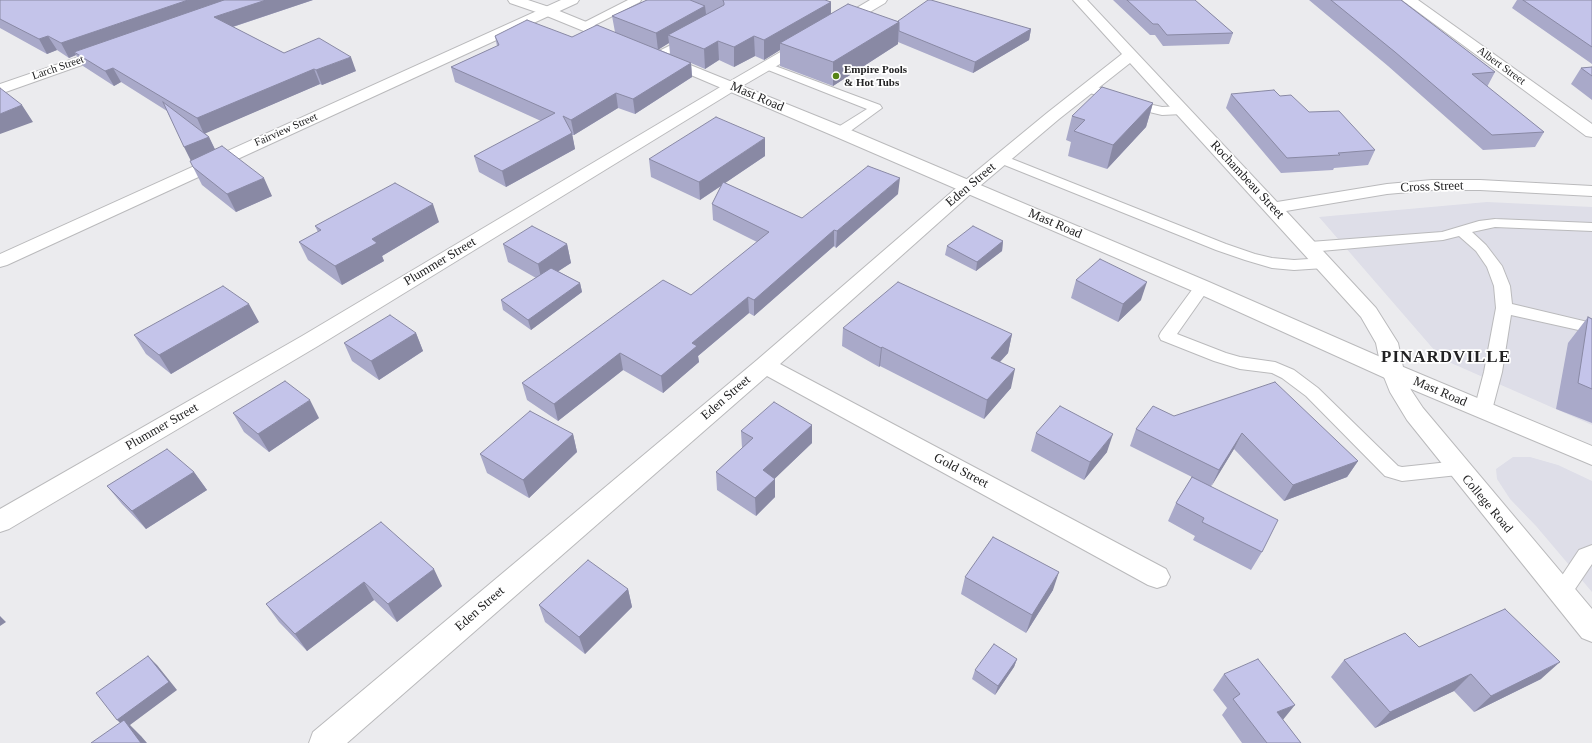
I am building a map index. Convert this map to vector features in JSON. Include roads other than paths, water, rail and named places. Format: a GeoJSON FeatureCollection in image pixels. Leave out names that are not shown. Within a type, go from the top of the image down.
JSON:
{"type":"FeatureCollection","features":[{"type":"Feature","properties":{"kind":"street"},"geometry":{"type":"LineString","coordinates":[[514,0],[547,11],[628,44]]}},
{"type":"Feature","properties":{"kind":"street","name":"Fairview Street"},"geometry":{"type":"LineString","coordinates":[[0,261],[572,0]]}},
{"type":"Feature","properties":{"kind":"street","name":"Plummer Street"},"geometry":{"type":"LineString","coordinates":[[0,522],[310,340],[732,86],[880,0]]}},
{"type":"Feature","properties":{"kind":"street","name":"Rochambeau Street"},"geometry":{"type":"LineString","coordinates":[[1080,0],[1274,208],[1369,313],[1387,343],[1393,372]]}},
{"type":"Feature","properties":{"kind":"street","name":"Albert Street"},"geometry":{"type":"LineString","coordinates":[[1409,0],[1592,132]]}},
{"type":"Feature","properties":{"kind":"street","name":"Larch Street"},"geometry":{"type":"LineString","coordinates":[[0,89],[118,47]]}},
{"type":"Feature","properties":{"kind":"street","name":"Mast Road"},"geometry":{"type":"LineString","coordinates":[[643,50],[840,132],[1202,287],[1393,372],[1592,456]]}},
{"type":"Feature","properties":{"kind":"street","name":"Eden Street"},"geometry":{"type":"LineString","coordinates":[[324,743],[765,365],[968,187],[1130,55]]}},
{"type":"Feature","properties":{"kind":"street","name":"Cross Street"},"geometry":{"type":"LineString","coordinates":[[1274,208],[1387,189],[1432,185],[1480,185],[1592,191]]}},
{"type":"Feature","properties":{"kind":"street","name":"Gold Street"},"geometry":{"type":"LineString","coordinates":[[765,365],[1157,577]]}},
{"type":"Feature","properties":{"kind":"street","name":"College Road"},"geometry":{"type":"LineString","coordinates":[[1393,372],[1401,392],[1415,414],[1592,629]]}},
{"type":"Feature","properties":{"kind":"lane"},"geometry":{"type":"LineString","coordinates":[[585,26],[636,0]]}},
{"type":"Feature","properties":{"kind":"lane"},"geometry":{"type":"LineString","coordinates":[[657,56],[700,33]]}},
{"type":"Feature","properties":{"kind":"lane"},"geometry":{"type":"LineString","coordinates":[[767,66],[876,108],[840,132]]}},
{"type":"Feature","properties":{"kind":"lane"},"geometry":{"type":"LineString","coordinates":[[1088,88],[1149,108],[1162,111],[1182,110]]}},
{"type":"Feature","properties":{"kind":"lane"},"geometry":{"type":"LineString","coordinates":[[1002,159],[1221,247],[1250,257],[1272,263],[1294,265],[1324,263]]}},
{"type":"Feature","properties":{"kind":"lane"},"geometry":{"type":"LineString","coordinates":[[1310,247],[1443,236],[1462,231],[1479,224],[1495,223],[1592,227]]}},
{"type":"Feature","properties":{"kind":"lane"},"geometry":{"type":"LineString","coordinates":[[1462,231],[1481,248],[1494,266],[1502,286],[1504,308],[1493,372],[1483,410]]}},
{"type":"Feature","properties":{"kind":"lane"},"geometry":{"type":"LineString","coordinates":[[1202,287],[1167,336],[1220,357],[1240,363],[1275,368],[1288,374],[1312,392],[1392,470],[1402,474],[1458,468]]}},
{"type":"Feature","properties":{"kind":"lane"},"geometry":{"type":"LineString","coordinates":[[1504,308],[1592,328]]}},
{"type":"Feature","properties":{"kind":"lane"},"geometry":{"type":"LineString","coordinates":[[1562,592],[1586,556],[1592,553]]}},
{"type":"Feature","properties":{"kind":"place","name":"Empire Pools & Hot Tubs"},"geometry":{"type":"Point","coordinates":[836,76]}},
{"type":"Feature","properties":{"kind":"district","name":"PINARDVILLE"},"geometry":{"type":"Point","coordinates":[1446,358]}}]}
